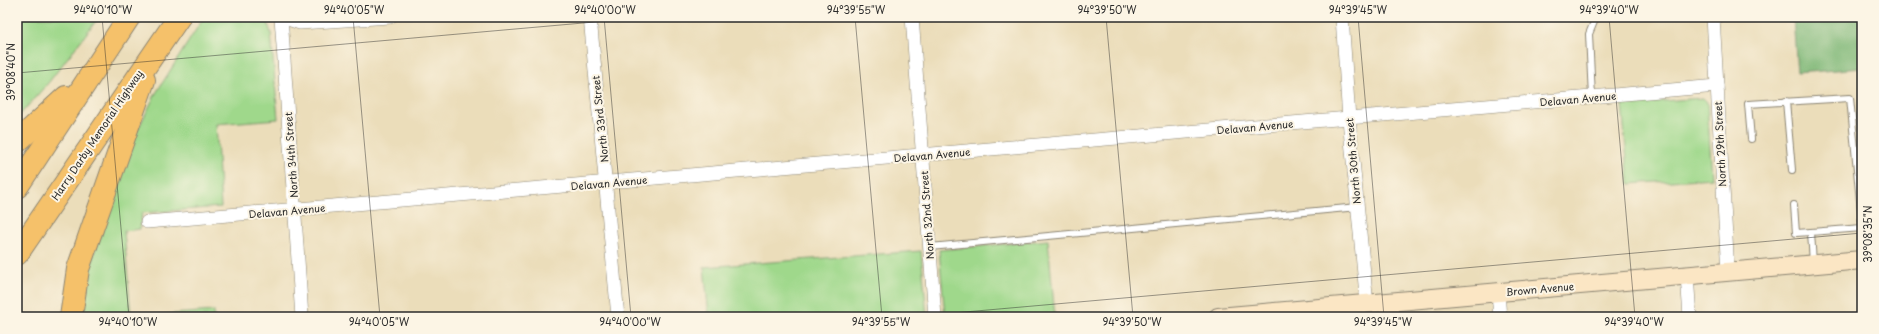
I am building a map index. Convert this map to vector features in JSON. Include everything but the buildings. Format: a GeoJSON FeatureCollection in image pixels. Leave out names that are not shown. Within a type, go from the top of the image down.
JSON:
{"type":"FeatureCollection","features":[{"type":"Feature","properties":{"kind":"highway"},"geometry":{"type":"LineString","coordinates":[[17,187],[129,17]]}},
{"type":"Feature","properties":{"kind":"highway","name":"Harry Darby Memorial Highway"},"geometry":{"type":"LineString","coordinates":[[17,254],[179,17]]}},
{"type":"Feature","properties":{"kind":"highway"},"geometry":{"type":"LineString","coordinates":[[71,317],[78,269],[155,50]]}},
{"type":"Feature","properties":{"kind":"highway"},"geometry":{"type":"LineString","coordinates":[[17,142],[91,74]]}},
{"type":"Feature","properties":{"kind":"main road","name":"Brown Avenue"},"geometry":{"type":"LineString","coordinates":[[1218,317],[1308,313],[1367,305],[1862,260]]}},
{"type":"Feature","properties":{"kind":"street"},"geometry":{"type":"LineString","coordinates":[[281,17],[300,23],[390,17]]}},
{"type":"Feature","properties":{"kind":"street","name":"North 34th Street"},"geometry":{"type":"LineString","coordinates":[[281,17],[302,317]]}},
{"type":"Feature","properties":{"kind":"street","name":"North 33rd Street"},"geometry":{"type":"LineString","coordinates":[[590,17],[618,317]]}},
{"type":"Feature","properties":{"kind":"street","name":"North 32nd Street"},"geometry":{"type":"LineString","coordinates":[[912,17],[935,317]]}},
{"type":"Feature","properties":{"kind":"street","name":"North 30th Street"},"geometry":{"type":"LineString","coordinates":[[1342,17],[1349,119],[1367,305]]}},
{"type":"Feature","properties":{"kind":"street","name":"North 29th Street"},"geometry":{"type":"LineString","coordinates":[[1713,17],[1728,272]]}},
{"type":"Feature","properties":{"kind":"street","name":"Delavan Avenue"},"geometry":{"type":"LineString","coordinates":[[147,222],[606,184],[1717,86]]}},
{"type":"Feature","properties":{"kind":"street"},"geometry":{"type":"LineString","coordinates":[[1687,275],[1690,317]]}},
{"type":"Feature","properties":{"kind":"street"},"geometry":{"type":"LineString","coordinates":[[1498,293],[1500,317]]}},
{"type":"Feature","properties":{"kind":"lane"},"geometry":{"type":"LineString","coordinates":[[1592,97],[1589,34],[1596,17]]}},
{"type":"Feature","properties":{"kind":"lane"},"geometry":{"type":"LineString","coordinates":[[1751,139],[1748,104],[1850,98],[1862,222]]}},
{"type":"Feature","properties":{"kind":"lane"},"geometry":{"type":"LineString","coordinates":[[1786,102],[1792,170]]}},
{"type":"Feature","properties":{"kind":"lane"},"geometry":{"type":"LineString","coordinates":[[1794,204],[1796,233],[1862,228]]}},
{"type":"Feature","properties":{"kind":"lane"},"geometry":{"type":"LineString","coordinates":[[930,247],[1358,207]]}},
{"type":"Feature","properties":{"kind":"lane"},"geometry":{"type":"LineString","coordinates":[[1811,232],[1813,264]]}},
{"type":"Feature","properties":{"kind":"green space"},"geometry":{"type":"Polygon","coordinates":[[[23,17],[99,17],[49,82],[17,118],[17,24],[23,17]]]}},
{"type":"Feature","properties":{"kind":"green space"},"geometry":{"type":"Polygon","coordinates":[[[204,17],[261,17],[267,21],[271,33],[278,119],[216,124],[221,207],[142,213],[140,229],[124,231],[131,317],[78,317],[94,253],[135,135],[156,93],[204,17]]]}},
{"type":"Feature","properties":{"kind":"green space"},"geometry":{"type":"Polygon","coordinates":[[[1793,17],[1862,17],[1862,68],[1797,73],[1793,17]]]}},
{"type":"Feature","properties":{"kind":"green space"},"geometry":{"type":"Polygon","coordinates":[[[1703,98],[1707,102],[1712,178],[1629,184],[1622,104],[1703,98]]]}},
{"type":"Feature","properties":{"kind":"green space"},"geometry":{"type":"Polygon","coordinates":[[[1048,240],[1055,317],[945,317],[939,250],[1048,240]]]}},
{"type":"Feature","properties":{"kind":"green space"},"geometry":{"type":"Polygon","coordinates":[[[921,251],[927,317],[709,317],[704,267],[921,251]]]}},
{"type":"Feature","properties":{"kind":"green space"},"geometry":{"type":"Polygon","coordinates":[[[214,311],[214,317],[131,317],[214,311]]]}}]}
